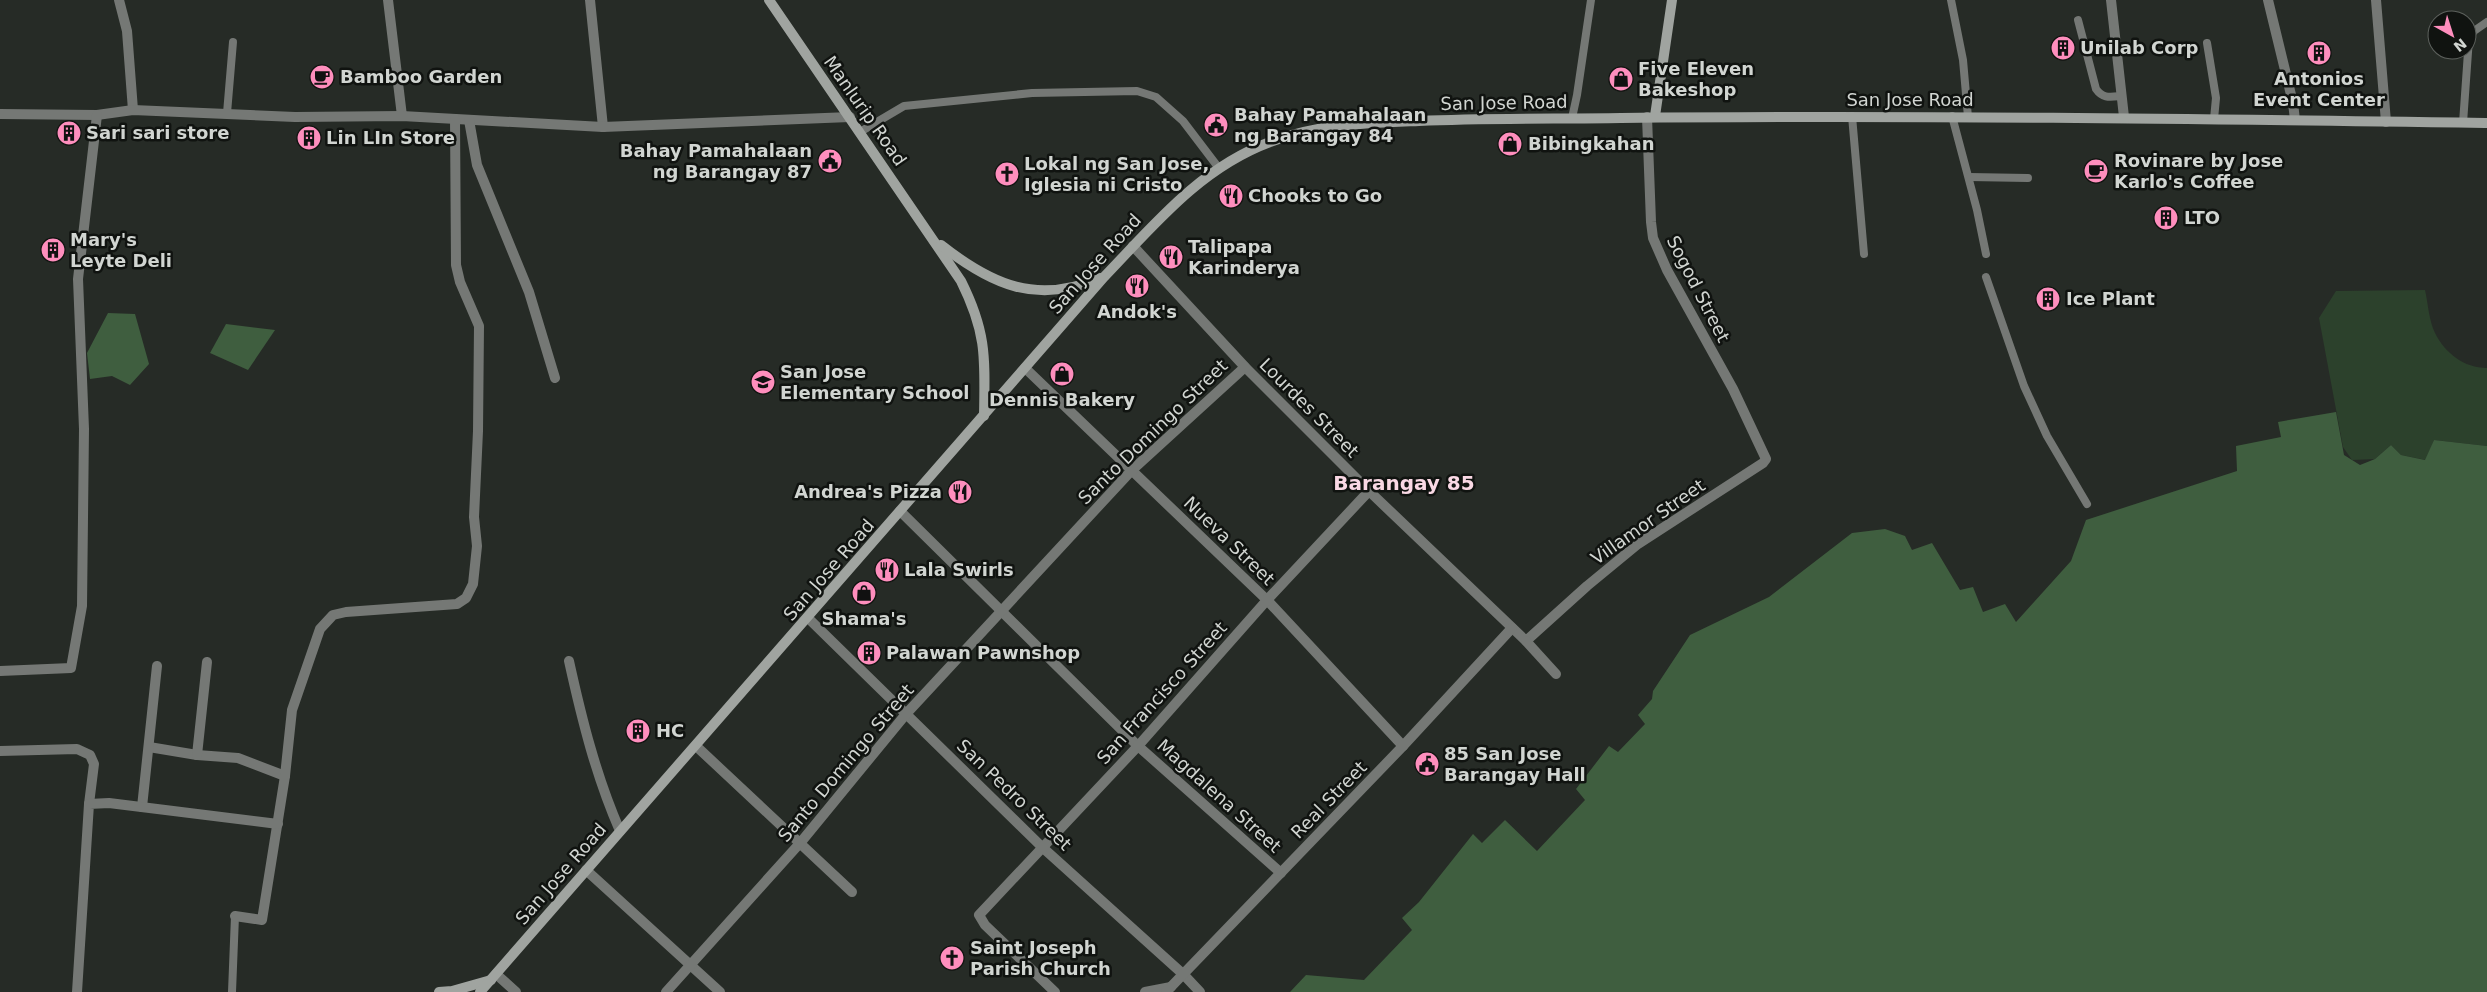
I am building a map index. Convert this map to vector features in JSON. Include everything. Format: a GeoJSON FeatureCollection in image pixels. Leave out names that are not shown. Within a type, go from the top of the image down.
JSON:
{"type":"FeatureCollection","features":[{"type":"Feature","properties":{"kind":"main road","name":"Manlurip Road"},"geometry":{"type":"LineString","coordinates":[[769,0],[961,280],[974,307],[982,335],[985,355],[984,416]]}},
{"type":"Feature","properties":{"kind":"main road"},"geometry":{"type":"LineString","coordinates":[[1651,117],[1672,0]]}},
{"type":"Feature","properties":{"kind":"main road","name":"San Jose Road"},"geometry":{"type":"LineString","coordinates":[[480,992],[1104,277],[1160,216],[1218,167],[1269,142],[1292,134],[1368,123],[1572,118],[1968,116],[2487,123]]}},
{"type":"Feature","properties":{"kind":"main road","name":"Manlurip Road"},"geometry":{"type":"LineString","coordinates":[[934,240],[970,268],[990,278],[1020,288],[1060,290],[1082,286],[1104,277]]}},
{"type":"Feature","properties":{"kind":"main road"},"geometry":{"type":"LineString","coordinates":[[439,992],[452,991],[494,977]]}},
{"type":"Feature","properties":{"kind":"street"},"geometry":{"type":"LineString","coordinates":[[119,0],[127,32],[133,110]]}},
{"type":"Feature","properties":{"kind":"street"},"geometry":{"type":"LineString","coordinates":[[388,0],[402,116]]}},
{"type":"Feature","properties":{"kind":"street"},"geometry":{"type":"LineString","coordinates":[[590,0],[603,127]]}},
{"type":"Feature","properties":{"kind":"street"},"geometry":{"type":"LineString","coordinates":[[2111,0],[2124,117]]}},
{"type":"Feature","properties":{"kind":"street"},"geometry":{"type":"LineString","coordinates":[[2268,0],[2292,103],[2294,120]]}},
{"type":"Feature","properties":{"kind":"street"},"geometry":{"type":"LineString","coordinates":[[2376,0],[2386,122]]}},
{"type":"Feature","properties":{"kind":"street"},"geometry":{"type":"LineString","coordinates":[[0,114],[97,114],[133,110],[295,117],[402,116],[603,127],[850,117]]}},
{"type":"Feature","properties":{"kind":"street"},"geometry":{"type":"LineString","coordinates":[[0,671],[71,668],[80,615],[84,429],[78,279],[97,114]]}},
{"type":"Feature","properties":{"kind":"street","name":"Sogod Street"},"geometry":{"type":"LineString","coordinates":[[1651,117],[1651,222],[1653,238],[1667,270],[1733,389],[1766,455],[1764,463]]}},
{"type":"Feature","properties":{"kind":"street"},"geometry":{"type":"LineString","coordinates":[[235,916],[262,920],[285,776],[292,710],[320,629],[333,615],[346,612],[457,604],[466,598],[473,584],[477,546],[474,517],[478,430],[479,326],[460,282],[456,265],[455,119]]}},
{"type":"Feature","properties":{"kind":"street"},"geometry":{"type":"LineString","coordinates":[[469,120],[476,165],[529,292],[555,378]]}},
{"type":"Feature","properties":{"kind":"street","name":"Lourdes Street"},"geometry":{"type":"LineString","coordinates":[[1133,246],[1245,367],[1369,491],[1451,567],[1512,628]]}},
{"type":"Feature","properties":{"kind":"street","name":"Santo Domingo Street"},"geometry":{"type":"LineString","coordinates":[[666,992],[800,842],[906,714],[1002,610],[1131,471],[1245,367]]}},
{"type":"Feature","properties":{"kind":"street","name":"Nueva Street"},"geometry":{"type":"LineString","coordinates":[[1025,368],[1267,600],[1403,746]]}},
{"type":"Feature","properties":{"kind":"street","name":"Villamor Street"},"geometry":{"type":"LineString","coordinates":[[1526,641],[1587,586],[1638,544],[1764,463]]}},
{"type":"Feature","properties":{"kind":"street","name":"San Francisco Street"},"geometry":{"type":"LineString","coordinates":[[1055,992],[986,925],[979,915],[1138,746],[1267,600],[1369,491]]}},
{"type":"Feature","properties":{"kind":"street","name":"Magdalena Street"},"geometry":{"type":"LineString","coordinates":[[900,511],[1138,746],[1281,873]]}},
{"type":"Feature","properties":{"kind":"street","name":"San Pedro Street"},"geometry":{"type":"LineString","coordinates":[[808,618],[1042,846],[1184,975],[1200,992]]}},
{"type":"Feature","properties":{"kind":"street"},"geometry":{"type":"LineString","coordinates":[[1512,628],[1556,674]]}},
{"type":"Feature","properties":{"kind":"street","name":"Real Street"},"geometry":{"type":"LineString","coordinates":[[1169,989],[1403,746],[1512,628]]}},
{"type":"Feature","properties":{"kind":"street"},"geometry":{"type":"LineString","coordinates":[[569,661],[594,764],[620,831]]}},
{"type":"Feature","properties":{"kind":"street"},"geometry":{"type":"LineString","coordinates":[[197,755],[206,662]]}},
{"type":"Feature","properties":{"kind":"street"},"geometry":{"type":"LineString","coordinates":[[142,807],[157,666]]}},
{"type":"Feature","properties":{"kind":"street"},"geometry":{"type":"LineString","coordinates":[[696,746],[852,892]]}},
{"type":"Feature","properties":{"kind":"street"},"geometry":{"type":"LineString","coordinates":[[149,747],[197,755],[238,758],[285,776]]}},
{"type":"Feature","properties":{"kind":"street"},"geometry":{"type":"LineString","coordinates":[[0,751],[77,749],[90,755],[94,764],[89,804],[76,992]]}},
{"type":"Feature","properties":{"kind":"street"},"geometry":{"type":"LineString","coordinates":[[89,804],[109,803],[278,824]]}},
{"type":"Feature","properties":{"kind":"street"},"geometry":{"type":"LineString","coordinates":[[586,870],[720,992]]}},
{"type":"Feature","properties":{"kind":"street"},"geometry":{"type":"LineString","coordinates":[[494,977],[516,992]]}},
{"type":"Feature","properties":{"kind":"street"},"geometry":{"type":"LineString","coordinates":[[1145,992],[1169,989]]}},
{"type":"Feature","properties":{"kind":"lane"},"geometry":{"type":"LineString","coordinates":[[1572,118],[1591,0]]}},
{"type":"Feature","properties":{"kind":"lane"},"geometry":{"type":"LineString","coordinates":[[1951,0],[1962,60],[1968,116]]}},
{"type":"Feature","properties":{"kind":"lane"},"geometry":{"type":"LineString","coordinates":[[2078,20],[2096,89],[2100,95],[2107,97],[2122,96]]}},
{"type":"Feature","properties":{"kind":"lane"},"geometry":{"type":"LineString","coordinates":[[2463,123],[2469,38],[2474,31],[2487,22]]}},
{"type":"Feature","properties":{"kind":"lane"},"geometry":{"type":"LineString","coordinates":[[227,113],[233,42]]}},
{"type":"Feature","properties":{"kind":"lane"},"geometry":{"type":"LineString","coordinates":[[2207,43],[2216,98],[2214,119]]}},
{"type":"Feature","properties":{"kind":"lane"},"geometry":{"type":"LineString","coordinates":[[860,132],[904,106],[1032,93],[1137,91],[1156,97],[1183,120],[1218,167]]}},
{"type":"Feature","properties":{"kind":"lane"},"geometry":{"type":"LineString","coordinates":[[1852,116],[1864,254]]}},
{"type":"Feature","properties":{"kind":"lane"},"geometry":{"type":"LineString","coordinates":[[1952,116],[1969,177],[1986,254]]}},
{"type":"Feature","properties":{"kind":"lane"},"geometry":{"type":"LineString","coordinates":[[1969,177],[2028,178]]}},
{"type":"Feature","properties":{"kind":"lane"},"geometry":{"type":"LineString","coordinates":[[1986,276],[2024,386],[2047,436],[2087,504]]}},
{"type":"Feature","properties":{"kind":"lane"},"geometry":{"type":"LineString","coordinates":[[232,992],[235,916]]}},
{"type":"Feature","properties":{"kind":"shaded area"},"geometry":{"type":"Polygon","coordinates":[[[2425,290],[2433,328],[2444,347],[2463,362],[2487,368],[2487,446],[2434,440],[2426,460],[2401,455],[2391,445],[2375,459],[2352,460],[2343,447],[2319,318],[2336,291],[2425,290]]]}},
{"type":"Feature","properties":{"kind":"shaded area"},"geometry":{"type":"Polygon","coordinates":[[[108,313],[135,314],[149,364],[130,385],[112,376],[90,379],[87,353],[108,313]]]}},
{"type":"Feature","properties":{"kind":"shaded area"},"geometry":{"type":"Polygon","coordinates":[[[226,324],[275,330],[248,370],[210,353],[226,324]]]}},
{"type":"Feature","properties":{"kind":"shaded area"},"geometry":{"type":"Polygon","coordinates":[[[2336,412],[2344,455],[2360,465],[2375,459],[2391,445],[2401,455],[2425,460],[2434,440],[2487,446],[2487,992],[1290,992],[1306,975],[1364,980],[1412,930],[1402,918],[1419,902],[1473,834],[1482,843],[1505,820],[1537,851],[1585,800],[1576,789],[1609,746],[1618,752],[1645,724],[1638,715],[1652,699],[1653,691],[1690,635],[1769,597],[1852,533],[1885,529],[1905,536],[1912,550],[1932,543],[1960,590],[1973,587],[1983,612],[2005,604],[2016,622],[2071,561],[2086,520],[2237,471],[2236,446],[2281,437],[2278,422],[2336,412]]]}},
{"type":"Feature","properties":{"kind":"place","name":"Unilab Corp"},"geometry":{"type":"Point","coordinates":[2063,48]}},
{"type":"Feature","properties":{"kind":"place","name":"Antonios Event Center"},"geometry":{"type":"Point","coordinates":[2319,53]}},
{"type":"Feature","properties":{"kind":"place","name":"Bamboo Garden"},"geometry":{"type":"Point","coordinates":[322,77]}},
{"type":"Feature","properties":{"kind":"place","name":"Five Eleven Bakeshop"},"geometry":{"type":"Point","coordinates":[1621,79]}},
{"type":"Feature","properties":{"kind":"place","name":"Bahay Pamahalaan ng Barangay 84"},"geometry":{"type":"Point","coordinates":[1216,125]}},
{"type":"Feature","properties":{"kind":"place","name":"Sari sari store"},"geometry":{"type":"Point","coordinates":[69,133]}},
{"type":"Feature","properties":{"kind":"place","name":"Lin LIn Store"},"geometry":{"type":"Point","coordinates":[309,138]}},
{"type":"Feature","properties":{"kind":"place","name":"Bibingkahan"},"geometry":{"type":"Point","coordinates":[1510,144]}},
{"type":"Feature","properties":{"kind":"place","name":"Bahay Pamahalaan ng Barangay 87"},"geometry":{"type":"Point","coordinates":[830,161]}},
{"type":"Feature","properties":{"kind":"place","name":"Rovinare by Jose Karlo's Coffee"},"geometry":{"type":"Point","coordinates":[2096,171]}},
{"type":"Feature","properties":{"kind":"place","name":"Lokal ng San Jose, Iglesia ni Cristo"},"geometry":{"type":"Point","coordinates":[1007,174]}},
{"type":"Feature","properties":{"kind":"place","name":"Chooks to Go"},"geometry":{"type":"Point","coordinates":[1231,196]}},
{"type":"Feature","properties":{"kind":"place","name":"LTO"},"geometry":{"type":"Point","coordinates":[2166,218]}},
{"type":"Feature","properties":{"kind":"place","name":"Mary's Leyte Deli"},"geometry":{"type":"Point","coordinates":[53,250]}},
{"type":"Feature","properties":{"kind":"place","name":"Talipapa Karinderya"},"geometry":{"type":"Point","coordinates":[1171,257]}},
{"type":"Feature","properties":{"kind":"place","name":"Andok's"},"geometry":{"type":"Point","coordinates":[1137,286]}},
{"type":"Feature","properties":{"kind":"place","name":"Ice Plant"},"geometry":{"type":"Point","coordinates":[2048,299]}},
{"type":"Feature","properties":{"kind":"place","name":"Dennis Bakery"},"geometry":{"type":"Point","coordinates":[1062,374]}},
{"type":"Feature","properties":{"kind":"place","name":"San Jose Elementary School"},"geometry":{"type":"Point","coordinates":[763,382]}},
{"type":"Feature","properties":{"kind":"place","name":"Andrea's Pizza"},"geometry":{"type":"Point","coordinates":[960,492]}},
{"type":"Feature","properties":{"kind":"place","name":"Lala Swirls"},"geometry":{"type":"Point","coordinates":[887,570]}},
{"type":"Feature","properties":{"kind":"place","name":"Shama's"},"geometry":{"type":"Point","coordinates":[864,593]}},
{"type":"Feature","properties":{"kind":"place","name":"Palawan Pawnshop"},"geometry":{"type":"Point","coordinates":[869,653]}},
{"type":"Feature","properties":{"kind":"place","name":"HC"},"geometry":{"type":"Point","coordinates":[638,731]}},
{"type":"Feature","properties":{"kind":"place","name":"85 San Jose Barangay Hall"},"geometry":{"type":"Point","coordinates":[1427,764]}},
{"type":"Feature","properties":{"kind":"place","name":"Saint Joseph Parish Church"},"geometry":{"type":"Point","coordinates":[952,958]}},
{"type":"Feature","properties":{"kind":"district","name":"Barangay 85"},"geometry":{"type":"Point","coordinates":[1404,483]}}]}
